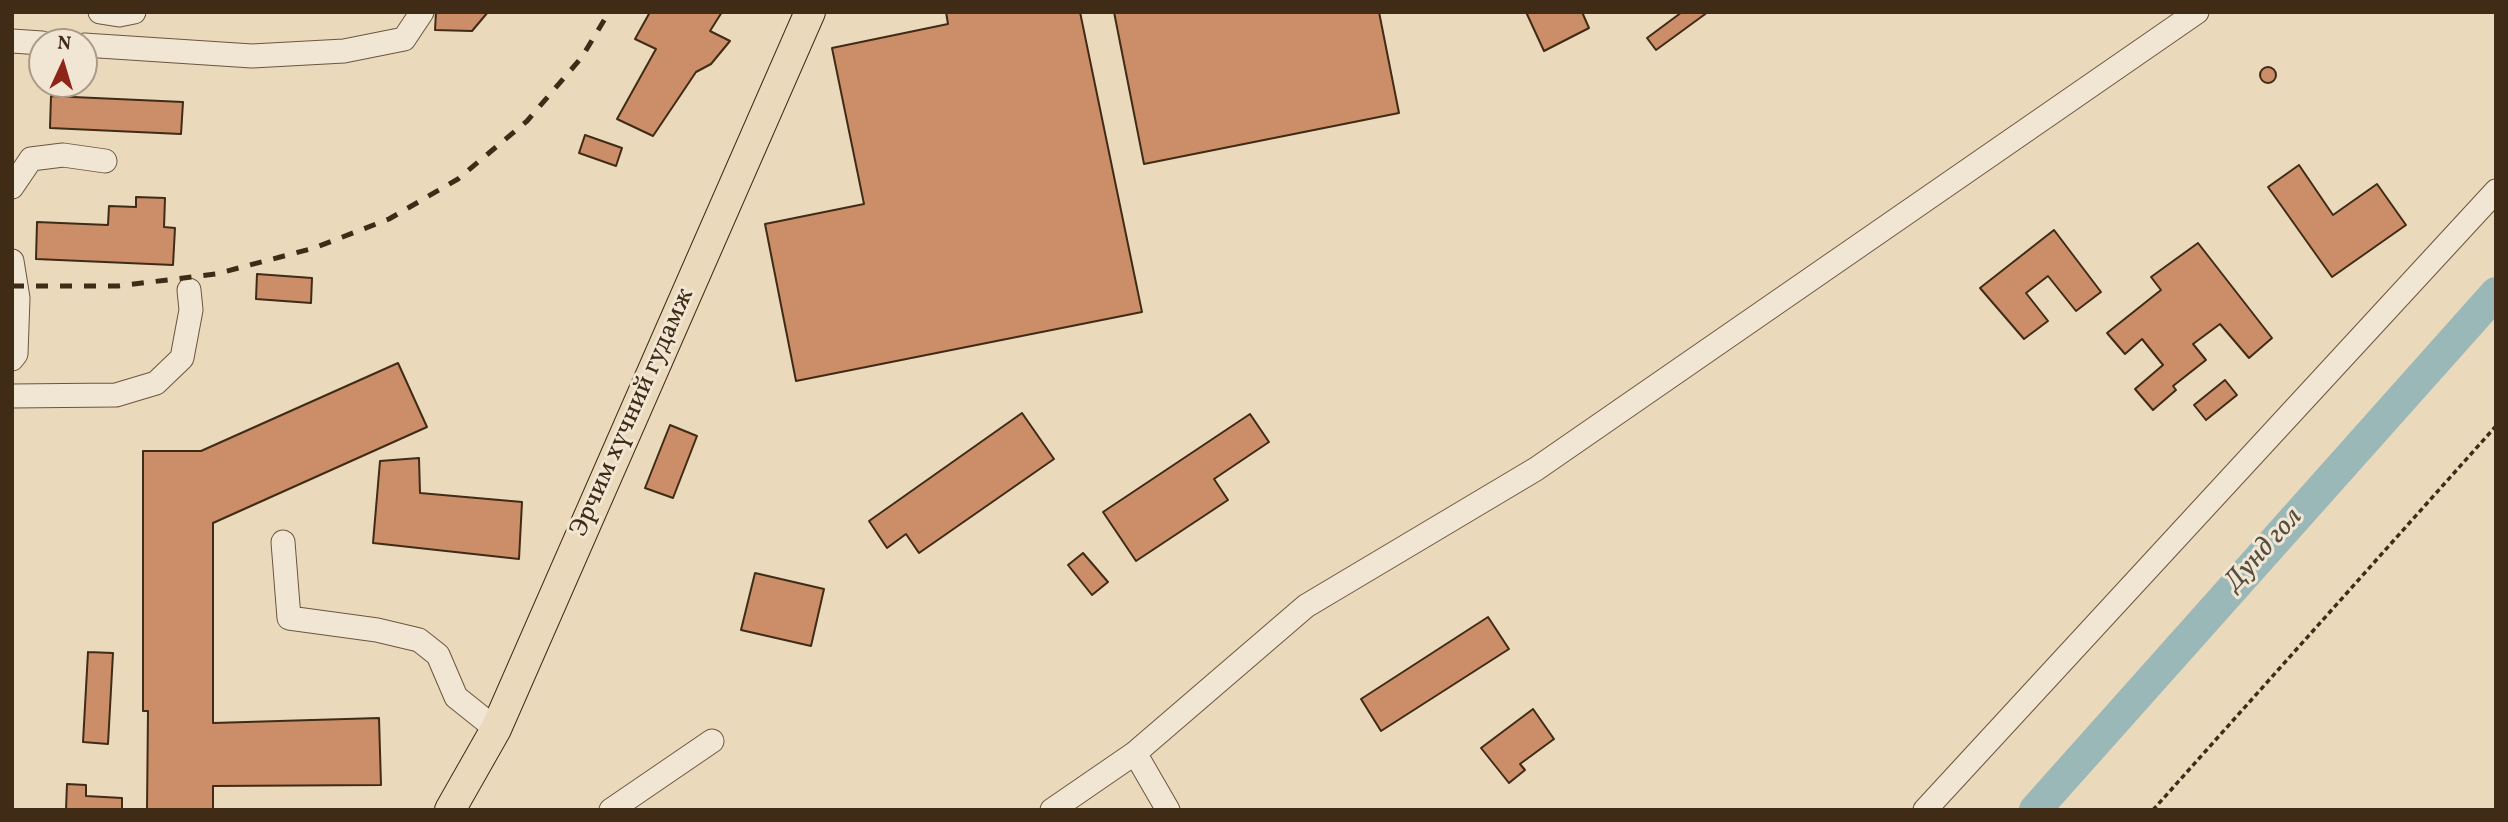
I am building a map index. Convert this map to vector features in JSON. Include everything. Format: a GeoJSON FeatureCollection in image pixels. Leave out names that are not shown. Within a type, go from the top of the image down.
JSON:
{"type":"FeatureCollection","features":[{"type":"Feature","properties":{"kind":"main road","name":"Эрчим хүчний гудамж"},"geometry":{"type":"LineString","coordinates":[[450,810],[496,729],[810,12]]}},
{"type":"Feature","properties":{"kind":"street"},"geometry":{"type":"LineString","coordinates":[[100,12],[119,15],[134,12]]}},
{"type":"Feature","properties":{"kind":"street"},"geometry":{"type":"LineString","coordinates":[[98,47],[240,56],[344,51],[404,38],[422,12]]}},
{"type":"Feature","properties":{"kind":"street"},"geometry":{"type":"LineString","coordinates":[[1052,810],[1135,753],[1306,606],[1536,469],[2197,12]]}},
{"type":"Feature","properties":{"kind":"street"},"geometry":{"type":"LineString","coordinates":[[12,187],[31,159],[63,155],[105,161]]}},
{"type":"Feature","properties":{"kind":"street"},"geometry":{"type":"LineString","coordinates":[[1925,810],[2496,191]]}},
{"type":"Feature","properties":{"kind":"street"},"geometry":{"type":"LineString","coordinates":[[12,261],[18,298],[16,354],[12,359]]}},
{"type":"Feature","properties":{"kind":"street"},"geometry":{"type":"LineString","coordinates":[[14,401],[116,395],[156,383],[182,358],[191,310],[189,290]]}},
{"type":"Feature","properties":{"kind":"street"},"geometry":{"type":"LineString","coordinates":[[283,542],[289,618],[377,630],[419,640],[438,655],[456,696],[496,729]]}},
{"type":"Feature","properties":{"kind":"street"},"geometry":{"type":"LineString","coordinates":[[611,810],[712,741]]}},
{"type":"Feature","properties":{"kind":"street"},"geometry":{"type":"LineString","coordinates":[[1135,753],[1168,810]]}},
{"type":"Feature","properties":{"kind":"path"},"geometry":{"type":"LineString","coordinates":[[2153,810],[2496,426]]}},
{"type":"Feature","properties":{"kind":"building"},"geometry":{"type":"Polygon","coordinates":[[[436,12],[488,12],[472,31],[435,30],[436,12]]]}},
{"type":"Feature","properties":{"kind":"building"},"geometry":{"type":"Polygon","coordinates":[[[650,12],[722,12],[710,31],[730,41],[711,64],[696,72],[653,136],[617,119],[656,49],[635,39],[650,12]]]}},
{"type":"Feature","properties":{"kind":"building"},"geometry":{"type":"Polygon","coordinates":[[[946,12],[1080,12],[1142,312],[796,381],[765,224],[864,204],[832,48],[948,24],[946,12]]]}},
{"type":"Feature","properties":{"kind":"building"},"geometry":{"type":"Polygon","coordinates":[[[1114,12],[1379,12],[1399,113],[1144,164],[1114,12]]]}},
{"type":"Feature","properties":{"kind":"building"},"geometry":{"type":"Polygon","coordinates":[[[1526,12],[1582,12],[1589,28],[1544,51],[1526,12]]]}},
{"type":"Feature","properties":{"kind":"building"},"geometry":{"type":"Polygon","coordinates":[[[1682,12],[1708,12],[1656,50],[1647,38],[1682,12]]]}},
{"type":"Feature","properties":{"kind":"building"},"geometry":{"type":"Polygon","coordinates":[[[2268,67],[2274,69],[2274,81],[2268,83],[2262,81],[2260,75],[2262,69],[2268,67]]]}},
{"type":"Feature","properties":{"kind":"building"},"geometry":{"type":"Polygon","coordinates":[[[51,98],[183,102],[181,134],[50,128],[51,98]]]}},
{"type":"Feature","properties":{"kind":"building"},"geometry":{"type":"Polygon","coordinates":[[[585,135],[622,148],[616,166],[579,153],[585,135]]]}},
{"type":"Feature","properties":{"kind":"building"},"geometry":{"type":"Polygon","coordinates":[[[2299,165],[2333,215],[2377,184],[2406,225],[2332,277],[2268,187],[2299,165]]]}},
{"type":"Feature","properties":{"kind":"building"},"geometry":{"type":"Polygon","coordinates":[[[136,197],[165,198],[164,227],[175,228],[173,265],[36,259],[37,222],[108,225],[109,206],[136,207],[136,197]]]}},
{"type":"Feature","properties":{"kind":"building"},"geometry":{"type":"Polygon","coordinates":[[[2054,230],[2101,292],[2076,311],[2048,276],[2026,293],[2048,321],[2024,339],[1980,288],[2054,230]]]}},
{"type":"Feature","properties":{"kind":"building"},"geometry":{"type":"Polygon","coordinates":[[[2198,243],[2272,338],[2249,358],[2220,324],[2193,344],[2206,360],[2173,386],[2176,390],[2153,410],[2135,389],[2163,365],[2142,339],[2125,354],[2107,333],[2161,290],[2151,277],[2198,243]]]}},
{"type":"Feature","properties":{"kind":"building"},"geometry":{"type":"Polygon","coordinates":[[[257,274],[312,278],[311,303],[256,299],[257,274]]]}},
{"type":"Feature","properties":{"kind":"building"},"geometry":{"type":"Polygon","coordinates":[[[398,363],[427,427],[213,523],[213,723],[379,718],[381,785],[213,786],[213,810],[147,810],[148,711],[143,711],[143,451],[201,451],[398,363]]]}},
{"type":"Feature","properties":{"kind":"building"},"geometry":{"type":"Polygon","coordinates":[[[2225,380],[2237,395],[2206,420],[2194,405],[2225,380]]]}},
{"type":"Feature","properties":{"kind":"building"},"geometry":{"type":"Polygon","coordinates":[[[1022,413],[1054,459],[919,553],[906,534],[887,548],[869,521],[1022,413]]]}},
{"type":"Feature","properties":{"kind":"building"},"geometry":{"type":"Polygon","coordinates":[[[1250,414],[1269,442],[1214,479],[1228,500],[1136,561],[1103,512],[1250,414]]]}},
{"type":"Feature","properties":{"kind":"building"},"geometry":{"type":"Polygon","coordinates":[[[670,425],[697,436],[673,498],[645,488],[670,425]]]}},
{"type":"Feature","properties":{"kind":"building"},"geometry":{"type":"Polygon","coordinates":[[[419,458],[420,493],[522,502],[519,559],[373,543],[380,461],[419,458]]]}},
{"type":"Feature","properties":{"kind":"building"},"geometry":{"type":"Polygon","coordinates":[[[1083,553],[1108,582],[1092,595],[1068,565],[1083,553]]]}},
{"type":"Feature","properties":{"kind":"building"},"geometry":{"type":"Polygon","coordinates":[[[755,573],[824,589],[811,646],[741,630],[755,573]]]}},
{"type":"Feature","properties":{"kind":"building"},"geometry":{"type":"Polygon","coordinates":[[[1488,617],[1509,649],[1381,731],[1361,699],[1488,617]]]}},
{"type":"Feature","properties":{"kind":"building"},"geometry":{"type":"Polygon","coordinates":[[[88,652],[113,653],[108,744],[83,742],[88,652]]]}},
{"type":"Feature","properties":{"kind":"building"},"geometry":{"type":"Polygon","coordinates":[[[1533,709],[1554,739],[1520,764],[1525,770],[1509,783],[1481,748],[1533,709]]]}},
{"type":"Feature","properties":{"kind":"building"},"geometry":{"type":"Polygon","coordinates":[[[67,784],[86,785],[86,796],[122,798],[122,810],[66,810],[67,784]]]}},
{"type":"Feature","properties":{"kind":"waterway","name":"Дунд гол"},"geometry":{"type":"LineString","coordinates":[[2035,810],[2496,293]]}},
{"type":"Feature","properties":{"kind":"railway"},"geometry":{"type":"LineString","coordinates":[[12,286],[118,286],[216,274],[314,248],[389,219],[458,179],[527,121],[582,57],[609,12]]}}]}
